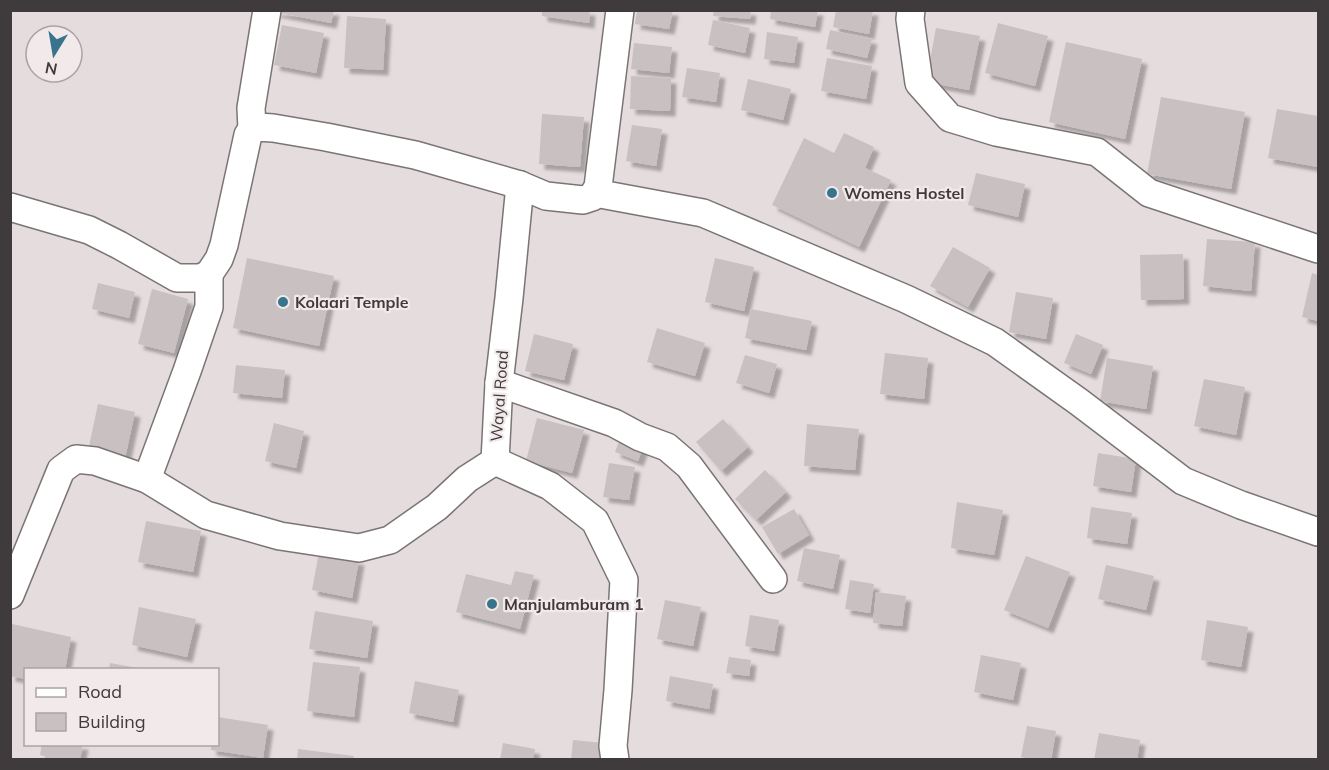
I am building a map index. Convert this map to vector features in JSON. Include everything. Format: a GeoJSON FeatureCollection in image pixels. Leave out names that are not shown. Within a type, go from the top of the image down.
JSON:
{"type":"FeatureCollection","features":[{"type":"Feature","properties":{"kind":"street"},"geometry":{"type":"LineString","coordinates":[[10,207],[89,230],[177,278],[200,278],[208,274],[219,259],[224,245],[248,135],[252,129],[251,108],[267,10]]}},
{"type":"Feature","properties":{"kind":"street"},"geometry":{"type":"LineString","coordinates":[[252,129],[257,127],[284,130],[415,155],[520,185],[546,196],[583,201],[592,197],[598,187],[620,10]]}},
{"type":"Feature","properties":{"kind":"street"},"geometry":{"type":"LineString","coordinates":[[911,10],[910,19],[919,83],[950,118],[996,132],[1097,152],[1149,193],[1318,249]]}},
{"type":"Feature","properties":{"kind":"street","name":"Wayal Road"},"geometry":{"type":"LineString","coordinates":[[520,185],[499,383],[495,461],[550,486],[595,521],[624,580],[613,746],[615,759]]}},
{"type":"Feature","properties":{"kind":"street"},"geometry":{"type":"LineString","coordinates":[[595,193],[703,213],[906,299],[995,342],[1183,481],[1241,505],[1318,532]]}},
{"type":"Feature","properties":{"kind":"street"},"geometry":{"type":"LineString","coordinates":[[147,479],[208,307],[208,274]]}},
{"type":"Feature","properties":{"kind":"street"},"geometry":{"type":"LineString","coordinates":[[499,383],[614,423],[667,447],[690,466],[773,579]]}},
{"type":"Feature","properties":{"kind":"street"},"geometry":{"type":"LineString","coordinates":[[10,595],[61,470],[76,459],[95,461],[147,479],[206,515],[280,536],[359,548],[390,540],[437,507],[467,479],[495,461]]}},
{"type":"Feature","properties":{"kind":"building"},"geometry":{"type":"Polygon","coordinates":[[[275,10],[334,10],[331,23],[275,12],[275,10]]]}},
{"type":"Feature","properties":{"kind":"building"},"geometry":{"type":"Polygon","coordinates":[[[542,10],[590,10],[589,23],[542,16],[542,10]]]}},
{"type":"Feature","properties":{"kind":"building"},"geometry":{"type":"Polygon","coordinates":[[[637,10],[673,10],[669,29],[635,24],[637,10]]]}},
{"type":"Feature","properties":{"kind":"building"},"geometry":{"type":"Polygon","coordinates":[[[714,10],[751,10],[750,19],[713,16],[714,10]]]}},
{"type":"Feature","properties":{"kind":"building"},"geometry":{"type":"Polygon","coordinates":[[[771,10],[818,10],[815,27],[770,19],[771,10]]]}},
{"type":"Feature","properties":{"kind":"building"},"geometry":{"type":"Polygon","coordinates":[[[836,10],[873,10],[869,34],[833,27],[836,10]]]}},
{"type":"Feature","properties":{"kind":"building"},"geometry":{"type":"Polygon","coordinates":[[[347,16],[386,19],[383,70],[344,68],[347,16]]]}},
{"type":"Feature","properties":{"kind":"building"},"geometry":{"type":"Polygon","coordinates":[[[713,20],[750,28],[745,53],[708,45],[713,20]]]}},
{"type":"Feature","properties":{"kind":"building"},"geometry":{"type":"Polygon","coordinates":[[[998,23],[1048,36],[1035,86],[985,73],[998,23]]]}},
{"type":"Feature","properties":{"kind":"building"},"geometry":{"type":"Polygon","coordinates":[[[282,25],[324,33],[316,73],[274,65],[282,25]]]}},
{"type":"Feature","properties":{"kind":"building"},"geometry":{"type":"Polygon","coordinates":[[[936,28],[980,36],[969,90],[926,82],[936,28]]]}},
{"type":"Feature","properties":{"kind":"building"},"geometry":{"type":"Polygon","coordinates":[[[830,30],[872,39],[867,58],[826,49],[830,30]]]}},
{"type":"Feature","properties":{"kind":"building"},"geometry":{"type":"Polygon","coordinates":[[[767,32],[798,37],[794,63],[764,59],[767,32]]]}},
{"type":"Feature","properties":{"kind":"building"},"geometry":{"type":"Polygon","coordinates":[[[1066,42],[1142,59],[1125,139],[1049,122],[1066,42]]]}},
{"type":"Feature","properties":{"kind":"building"},"geometry":{"type":"Polygon","coordinates":[[[634,43],[672,47],[669,73],[631,69],[634,43]]]}},
{"type":"Feature","properties":{"kind":"building"},"geometry":{"type":"Polygon","coordinates":[[[827,58],[872,66],[866,99],[821,91],[827,58]]]}},
{"type":"Feature","properties":{"kind":"building"},"geometry":{"type":"Polygon","coordinates":[[[687,68],[720,73],[716,102],[682,97],[687,68]]]}},
{"type":"Feature","properties":{"kind":"building"},"geometry":{"type":"Polygon","coordinates":[[[631,76],[671,78],[670,111],[630,109],[631,76]]]}},
{"type":"Feature","properties":{"kind":"building"},"geometry":{"type":"Polygon","coordinates":[[[748,79],[791,89],[783,120],[741,110],[748,79]]]}},
{"type":"Feature","properties":{"kind":"building"},"geometry":{"type":"Polygon","coordinates":[[[1161,97],[1245,112],[1231,189],[1147,174],[1161,97]]]}},
{"type":"Feature","properties":{"kind":"building"},"geometry":{"type":"Polygon","coordinates":[[[1277,109],[1318,116],[1318,167],[1268,158],[1277,109]]]}},
{"type":"Feature","properties":{"kind":"building"},"geometry":{"type":"Polygon","coordinates":[[[542,114],[584,117],[580,167],[539,164],[542,114]]]}},
{"type":"Feature","properties":{"kind":"building"},"geometry":{"type":"Polygon","coordinates":[[[632,125],[662,129],[656,166],[626,161],[632,125]]]}},
{"type":"Feature","properties":{"kind":"building","name":"Womens Hostel"},"geometry":{"type":"Polygon","coordinates":[[[844,133],[874,147],[865,168],[891,180],[859,247],[772,205],[804,138],[834,153],[844,133]]]}},
{"type":"Feature","properties":{"kind":"building"},"geometry":{"type":"Polygon","coordinates":[[[976,173],[1025,184],[1018,217],[968,205],[976,173]]]}},
{"type":"Feature","properties":{"kind":"building"},"geometry":{"type":"Polygon","coordinates":[[[1207,239],[1255,242],[1251,291],[1203,286],[1207,239]]]}},
{"type":"Feature","properties":{"kind":"building"},"geometry":{"type":"Polygon","coordinates":[[[953,247],[990,268],[968,307],[930,286],[953,247]]]}},
{"type":"Feature","properties":{"kind":"building"},"geometry":{"type":"Polygon","coordinates":[[[1183,254],[1184,299],[1141,300],[1140,255],[1183,254]]]}},
{"type":"Feature","properties":{"kind":"building","name":"Kolaari Temple"},"geometry":{"type":"Polygon","coordinates":[[[247,258],[334,276],[319,346],[233,328],[247,258]]]}},
{"type":"Feature","properties":{"kind":"building"},"geometry":{"type":"Polygon","coordinates":[[[715,258],[754,267],[744,311],[705,302],[715,258]]]}},
{"type":"Feature","properties":{"kind":"building"},"geometry":{"type":"Polygon","coordinates":[[[1312,273],[1318,275],[1318,321],[1302,317],[1312,273]]]}},
{"type":"Feature","properties":{"kind":"building"},"geometry":{"type":"Polygon","coordinates":[[[98,283],[135,292],[129,318],[92,309],[98,283]]]}},
{"type":"Feature","properties":{"kind":"building"},"geometry":{"type":"Polygon","coordinates":[[[152,289],[188,299],[174,353],[138,344],[152,289]]]}},
{"type":"Feature","properties":{"kind":"building"},"geometry":{"type":"Polygon","coordinates":[[[1016,292],[1053,298],[1046,339],[1009,332],[1016,292]]]}},
{"type":"Feature","properties":{"kind":"building"},"geometry":{"type":"Polygon","coordinates":[[[751,309],[812,321],[806,350],[745,338],[751,309]]]}},
{"type":"Feature","properties":{"kind":"building"},"geometry":{"type":"Polygon","coordinates":[[[657,328],[705,343],[695,376],[647,362],[657,328]]]}},
{"type":"Feature","properties":{"kind":"building"},"geometry":{"type":"Polygon","coordinates":[[[534,334],[573,344],[564,380],[525,371],[534,334]]]}},
{"type":"Feature","properties":{"kind":"building"},"geometry":{"type":"Polygon","coordinates":[[[1076,334],[1103,345],[1091,374],[1064,363],[1076,334]]]}},
{"type":"Feature","properties":{"kind":"building"},"geometry":{"type":"Polygon","coordinates":[[[885,353],[928,358],[924,399],[880,394],[885,353]]]}},
{"type":"Feature","properties":{"kind":"building"},"geometry":{"type":"Polygon","coordinates":[[[745,355],[777,364],[769,393],[736,383],[745,355]]]}},
{"type":"Feature","properties":{"kind":"building"},"geometry":{"type":"Polygon","coordinates":[[[1107,358],[1153,366],[1146,409],[1100,401],[1107,358]]]}},
{"type":"Feature","properties":{"kind":"building"},"geometry":{"type":"Polygon","coordinates":[[[236,365],[285,370],[282,398],[233,393],[236,365]]]}},
{"type":"Feature","properties":{"kind":"building"},"geometry":{"type":"Polygon","coordinates":[[[1204,379],[1245,387],[1236,435],[1194,426],[1204,379]]]}},
{"type":"Feature","properties":{"kind":"building"},"geometry":{"type":"Polygon","coordinates":[[[98,404],[135,412],[125,458],[88,451],[98,404]]]}},
{"type":"Feature","properties":{"kind":"building"},"geometry":{"type":"Polygon","coordinates":[[[537,418],[584,430],[572,473],[526,461],[537,418]]]}},
{"type":"Feature","properties":{"kind":"building"},"geometry":{"type":"Polygon","coordinates":[[[723,419],[748,447],[721,471],[696,442],[723,419]]]}},
{"type":"Feature","properties":{"kind":"building"},"geometry":{"type":"Polygon","coordinates":[[[274,423],[304,431],[296,468],[265,461],[274,423]]]}},
{"type":"Feature","properties":{"kind":"building"},"geometry":{"type":"Polygon","coordinates":[[[807,424],[859,429],[855,470],[804,466],[807,424]]]}},
{"type":"Feature","properties":{"kind":"building"},"geometry":{"type":"Polygon","coordinates":[[[621,436],[644,444],[638,461],[615,452],[621,436]]]}},
{"type":"Feature","properties":{"kind":"building"},"geometry":{"type":"Polygon","coordinates":[[[1098,453],[1136,459],[1131,492],[1093,486],[1098,453]]]}},
{"type":"Feature","properties":{"kind":"building"},"geometry":{"type":"Polygon","coordinates":[[[609,463],[635,467],[629,500],[603,497],[609,463]]]}},
{"type":"Feature","properties":{"kind":"building"},"geometry":{"type":"Polygon","coordinates":[[[765,470],[786,492],[756,520],[735,499],[765,470]]]}},
{"type":"Feature","properties":{"kind":"building"},"geometry":{"type":"Polygon","coordinates":[[[957,502],[1003,510],[994,555],[951,548],[957,502]]]}},
{"type":"Feature","properties":{"kind":"building"},"geometry":{"type":"Polygon","coordinates":[[[1091,507],[1132,513],[1127,544],[1087,538],[1091,507]]]}},
{"type":"Feature","properties":{"kind":"building"},"geometry":{"type":"Polygon","coordinates":[[[794,509],[809,535],[778,554],[762,527],[794,509]]]}},
{"type":"Feature","properties":{"kind":"building"},"geometry":{"type":"Polygon","coordinates":[[[146,521],[201,531],[193,572],[138,562],[146,521]]]}},
{"type":"Feature","properties":{"kind":"building"},"geometry":{"type":"Polygon","coordinates":[[[804,548],[840,555],[833,589],[797,581],[804,548]]]}},
{"type":"Feature","properties":{"kind":"building"},"geometry":{"type":"Polygon","coordinates":[[[319,552],[359,560],[352,598],[312,590],[319,552]]]}},
{"type":"Feature","properties":{"kind":"building"},"geometry":{"type":"Polygon","coordinates":[[[1026,556],[1070,572],[1048,628],[1004,610],[1026,556]]]}},
{"type":"Feature","properties":{"kind":"building"},"geometry":{"type":"Polygon","coordinates":[[[1106,565],[1154,576],[1146,610],[1098,599],[1106,565]]]}},
{"type":"Feature","properties":{"kind":"building","name":"Manjulamburam 1"},"geometry":{"type":"Polygon","coordinates":[[[515,571],[534,575],[520,629],[456,612],[466,574],[511,585],[515,571]]]}},
{"type":"Feature","properties":{"kind":"building"},"geometry":{"type":"Polygon","coordinates":[[[850,580],[874,584],[870,613],[845,609],[850,580]]]}},
{"type":"Feature","properties":{"kind":"building"},"geometry":{"type":"Polygon","coordinates":[[[876,592],[906,596],[902,626],[873,623],[876,592]]]}},
{"type":"Feature","properties":{"kind":"building"},"geometry":{"type":"Polygon","coordinates":[[[665,600],[701,607],[693,646],[657,639],[665,600]]]}},
{"type":"Feature","properties":{"kind":"building"},"geometry":{"type":"Polygon","coordinates":[[[139,607],[196,619],[187,657],[132,645],[139,607]]]}},
{"type":"Feature","properties":{"kind":"building"},"geometry":{"type":"Polygon","coordinates":[[[315,611],[373,621],[367,658],[309,649],[315,611]]]}},
{"type":"Feature","properties":{"kind":"building"},"geometry":{"type":"Polygon","coordinates":[[[750,615],[779,620],[774,651],[745,646],[750,615]]]}},
{"type":"Feature","properties":{"kind":"building"},"geometry":{"type":"Polygon","coordinates":[[[1207,620],[1248,627],[1241,667],[1201,660],[1207,620]]]}},
{"type":"Feature","properties":{"kind":"building"},"geometry":{"type":"Polygon","coordinates":[[[12,624],[71,637],[65,668],[24,668],[24,679],[10,676],[12,624]]]}},
{"type":"Feature","properties":{"kind":"building"},"geometry":{"type":"Polygon","coordinates":[[[981,655],[1021,663],[1013,700],[974,692],[981,655]]]}},
{"type":"Feature","properties":{"kind":"building"},"geometry":{"type":"Polygon","coordinates":[[[729,657],[751,660],[749,676],[726,673],[729,657]]]}},
{"type":"Feature","properties":{"kind":"building"},"geometry":{"type":"Polygon","coordinates":[[[313,662],[360,667],[354,717],[307,711],[313,662]]]}},
{"type":"Feature","properties":{"kind":"building"},"geometry":{"type":"Polygon","coordinates":[[[110,663],[138,668],[109,668],[110,663]]]}},
{"type":"Feature","properties":{"kind":"building"},"geometry":{"type":"Polygon","coordinates":[[[670,676],[713,684],[709,709],[666,701],[670,676]]]}},
{"type":"Feature","properties":{"kind":"building"},"geometry":{"type":"Polygon","coordinates":[[[415,681],[459,690],[453,722],[409,713],[415,681]]]}},
{"type":"Feature","properties":{"kind":"building"},"geometry":{"type":"Polygon","coordinates":[[[219,717],[268,725],[263,758],[211,750],[211,746],[219,746],[219,717]]]}},
{"type":"Feature","properties":{"kind":"building"},"geometry":{"type":"Polygon","coordinates":[[[1027,726],[1056,731],[1051,760],[1032,760],[1021,757],[1027,726]]]}},
{"type":"Feature","properties":{"kind":"building"},"geometry":{"type":"Polygon","coordinates":[[[1099,733],[1140,740],[1137,760],[1094,760],[1099,733]]]}},
{"type":"Feature","properties":{"kind":"building"},"geometry":{"type":"Polygon","coordinates":[[[573,740],[603,743],[602,760],[571,760],[573,740]]]}},
{"type":"Feature","properties":{"kind":"building"},"geometry":{"type":"Polygon","coordinates":[[[503,743],[535,749],[533,760],[500,760],[503,743]]]}},
{"type":"Feature","properties":{"kind":"building"},"geometry":{"type":"Polygon","coordinates":[[[42,746],[83,746],[80,760],[58,760],[40,755],[42,746]]]}},
{"type":"Feature","properties":{"kind":"building"},"geometry":{"type":"Polygon","coordinates":[[[298,749],[354,756],[353,760],[297,760],[298,749]]]}},
{"type":"Feature","properties":{"kind":"place","name":"Womens Hostel"},"geometry":{"type":"Point","coordinates":[832,193]}},
{"type":"Feature","properties":{"kind":"place","name":"Kolaari Temple"},"geometry":{"type":"Point","coordinates":[283,302]}},
{"type":"Feature","properties":{"kind":"place","name":"Manjulamburam 1"},"geometry":{"type":"Point","coordinates":[492,604]}}]}
